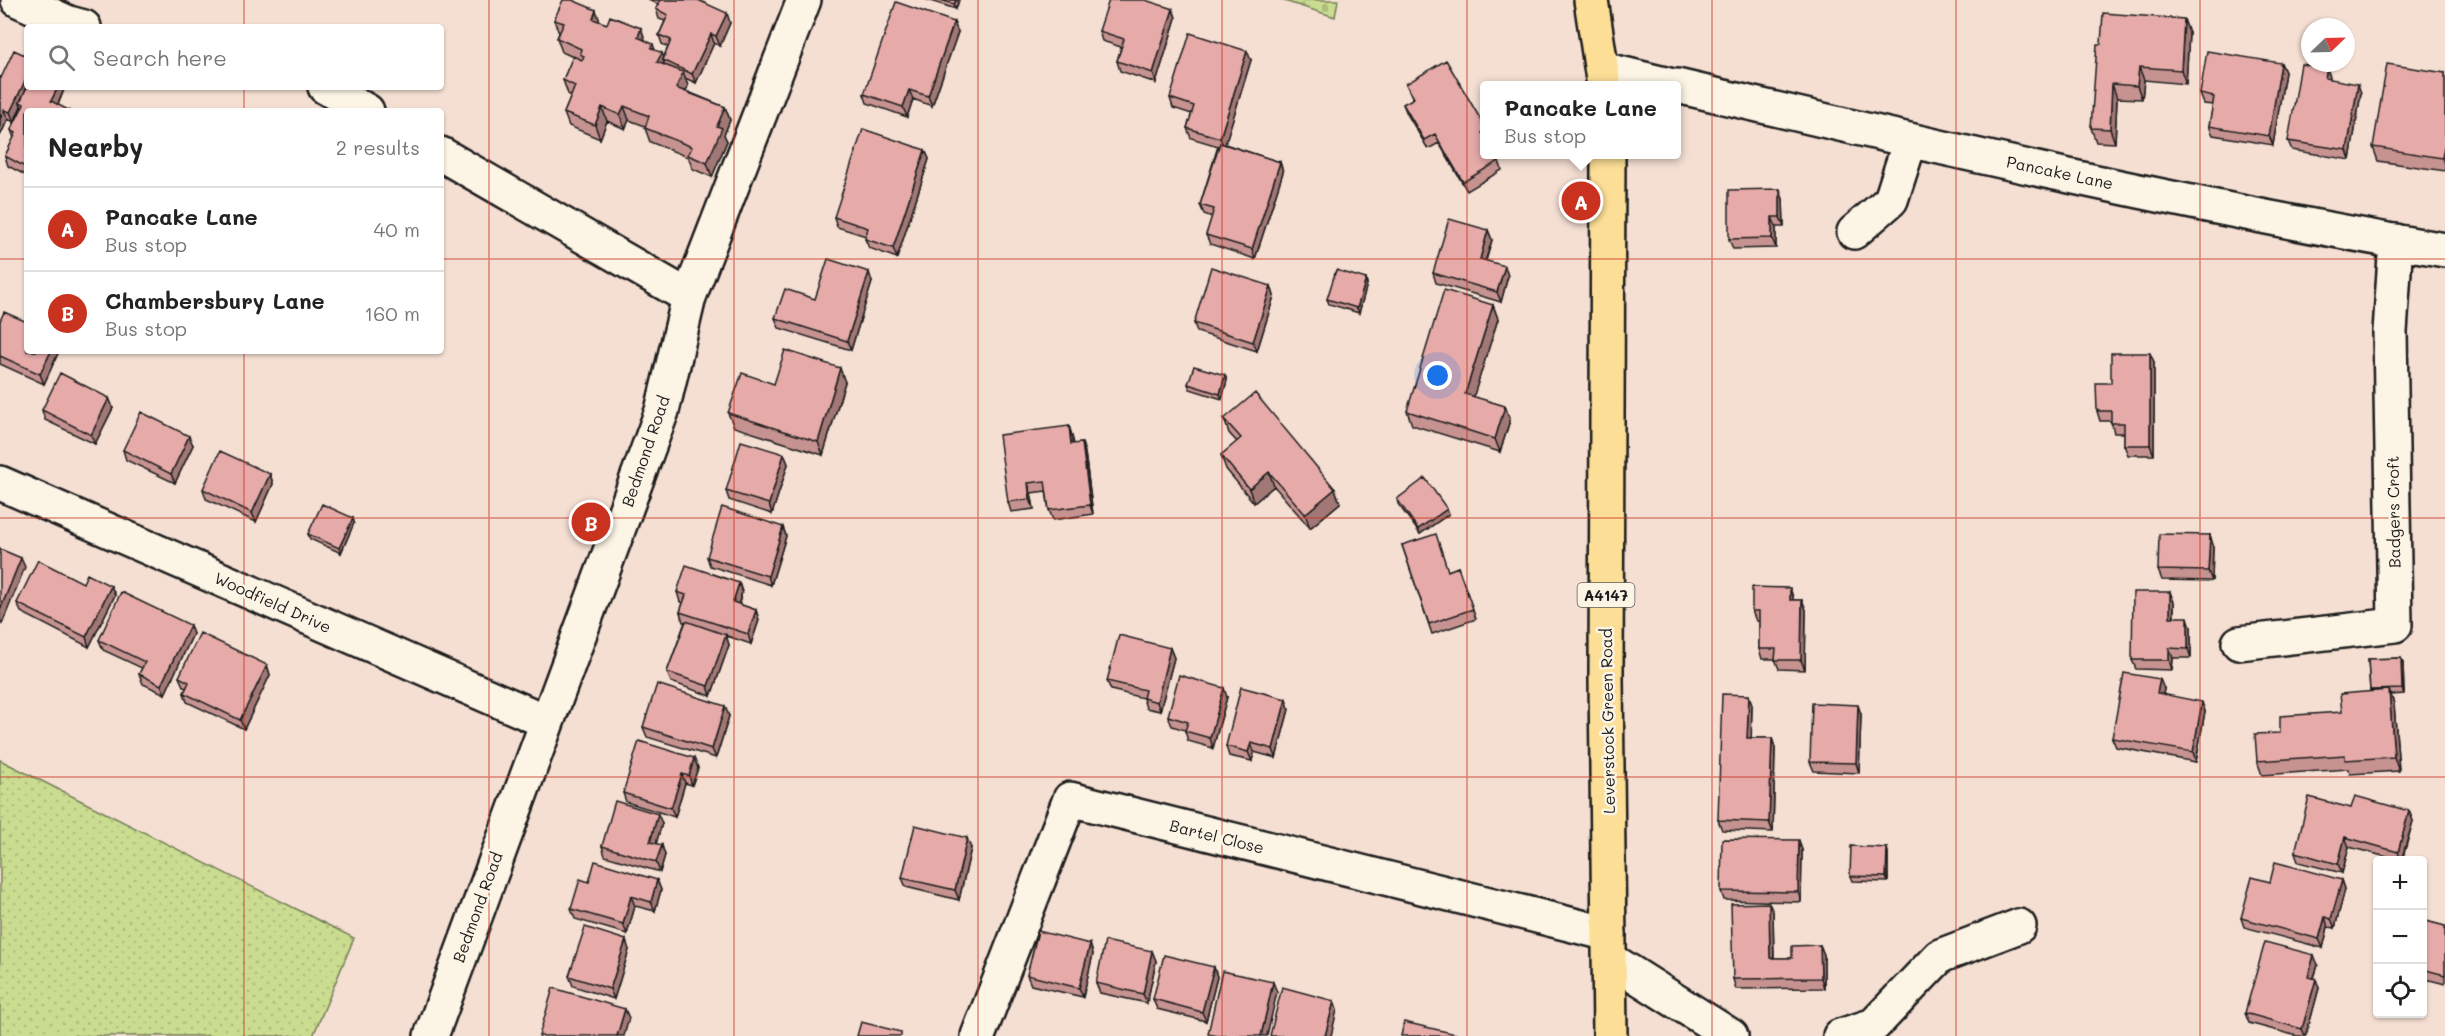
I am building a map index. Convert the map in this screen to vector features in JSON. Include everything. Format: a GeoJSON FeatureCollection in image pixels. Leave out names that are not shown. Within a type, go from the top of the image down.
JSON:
{"type":"FeatureCollection","features":[{"type":"Feature","properties":{"kind":"main road"},"geometry":{"type":"LineString","coordinates":[[1591,0],[1604,77]]}},
{"type":"Feature","properties":{"kind":"main road","name":"Leverstock Green Road"},"geometry":{"type":"LineString","coordinates":[[1608,159],[1606,678],[1610,1036]]}},
{"type":"Feature","properties":{"kind":"street"},"geometry":{"type":"LineString","coordinates":[[18,0],[73,24]]}},
{"type":"Feature","properties":{"kind":"street","name":"Bedmond Road"},"geometry":{"type":"LineString","coordinates":[[430,1036],[545,721],[662,411],[689,297],[804,0]]}},
{"type":"Feature","properties":{"kind":"street","name":"Pancake Lane"},"geometry":{"type":"LineString","coordinates":[[1604,77],[1636,81]]}},
{"type":"Feature","properties":{"kind":"street","name":"Pancake Lane"},"geometry":{"type":"LineString","coordinates":[[1681,87],[1910,141],[2340,232],[2445,250]]}},
{"type":"Feature","properties":{"kind":"street"},"geometry":{"type":"LineString","coordinates":[[330,90],[362,108]]}},
{"type":"Feature","properties":{"kind":"street"},"geometry":{"type":"LineString","coordinates":[[1854,232],[1891,200],[1910,141]]}},
{"type":"Feature","properties":{"kind":"street"},"geometry":{"type":"LineString","coordinates":[[444,156],[689,297]]}},
{"type":"Feature","properties":{"kind":"street","name":"Badgers Croft"},"geometry":{"type":"LineString","coordinates":[[2239,644],[2396,625],[2390,332],[2396,241]]}},
{"type":"Feature","properties":{"kind":"street","name":"Woodfield Drive"},"geometry":{"type":"LineString","coordinates":[[0,483],[545,721]]}},
{"type":"Feature","properties":{"kind":"street","name":"Bartel Close"},"geometry":{"type":"LineString","coordinates":[[978,1036],[1070,799],[1610,947]]}},
{"type":"Feature","properties":{"kind":"street"},"geometry":{"type":"LineString","coordinates":[[1840,1036],[1874,1024],[1940,956],[2019,926]]}},
{"type":"Feature","properties":{"kind":"street"},"geometry":{"type":"LineString","coordinates":[[1610,947],[1731,1036]]}},
{"type":"Feature","properties":{"kind":"green space"},"geometry":{"type":"Polygon","coordinates":[[[1281,0],[1338,0],[1335,17],[1281,0]]]}},
{"type":"Feature","properties":{"kind":"green space"},"geometry":{"type":"Polygon","coordinates":[[[0,760],[354,938],[313,1036],[0,1036],[0,760]]]}},
{"type":"Feature","properties":{"kind":"building"},"geometry":{"type":"Polygon","coordinates":[[[563,0],[572,0],[596,10],[593,19],[607,24],[610,16],[641,28],[638,37],[653,44],[651,48],[662,53],[657,62],[683,72],[676,88],[725,107],[717,126],[722,128],[707,163],[688,155],[692,147],[645,128],[649,116],[624,106],[620,115],[602,107],[595,125],[564,113],[575,86],[563,80],[573,56],[582,60],[584,56],[580,54],[581,49],[557,38],[564,23],[554,20],[563,0]]]}},
{"type":"Feature","properties":{"kind":"building"},"geometry":{"type":"Polygon","coordinates":[[[660,0],[698,0],[727,13],[716,36],[711,34],[692,74],[663,60],[671,40],[659,35],[668,15],[656,9],[660,0]]]}},
{"type":"Feature","properties":{"kind":"building"},"geometry":{"type":"Polygon","coordinates":[[[941,0],[956,0],[954,4],[941,0]]]}},
{"type":"Feature","properties":{"kind":"building"},"geometry":{"type":"Polygon","coordinates":[[[1109,0],[1145,0],[1173,9],[1153,73],[1117,61],[1124,39],[1099,31],[1109,0]]]}},
{"type":"Feature","properties":{"kind":"building"},"geometry":{"type":"Polygon","coordinates":[[[896,2],[954,22],[928,96],[909,90],[903,107],[864,94],[896,2]]]}},
{"type":"Feature","properties":{"kind":"building"},"geometry":{"type":"Polygon","coordinates":[[[2103,13],[2184,19],[2181,70],[2139,67],[2137,86],[2112,84],[2110,129],[2091,128],[2097,44],[2101,44],[2103,13]]]}},
{"type":"Feature","properties":{"kind":"building"},"geometry":{"type":"Polygon","coordinates":[[[1190,33],[1247,51],[1220,138],[1187,128],[1194,106],[1170,98],[1190,33]]]}},
{"type":"Feature","properties":{"kind":"building"},"geometry":{"type":"Polygon","coordinates":[[[14,50],[24,55],[24,83],[10,112],[4,110],[0,119],[0,77],[14,50]]]}},
{"type":"Feature","properties":{"kind":"building"},"geometry":{"type":"Polygon","coordinates":[[[2207,51],[2281,63],[2269,136],[2209,126],[2214,97],[2200,94],[2207,51]]]}},
{"type":"Feature","properties":{"kind":"building"},"geometry":{"type":"Polygon","coordinates":[[[1446,60],[1480,118],[1480,159],[1498,159],[1499,161],[1463,182],[1435,134],[1424,140],[1403,104],[1414,98],[1406,84],[1446,60]]]}},
{"type":"Feature","properties":{"kind":"building"},"geometry":{"type":"Polygon","coordinates":[[[2301,64],[2301,72],[2326,72],[2325,78],[2358,84],[2347,150],[2288,141],[2301,64]]]}},
{"type":"Feature","properties":{"kind":"building"},"geometry":{"type":"Polygon","coordinates":[[[2387,64],[2445,73],[2445,142],[2442,158],[2373,147],[2387,64]]]}},
{"type":"Feature","properties":{"kind":"building"},"geometry":{"type":"Polygon","coordinates":[[[26,90],[56,90],[51,101],[64,108],[24,108],[24,166],[5,156],[16,133],[11,130],[24,104],[20,102],[26,90]]]}},
{"type":"Feature","properties":{"kind":"building"},"geometry":{"type":"Polygon","coordinates":[[[863,129],[925,150],[893,248],[865,239],[868,228],[834,217],[863,129]]]}},
{"type":"Feature","properties":{"kind":"building"},"geometry":{"type":"Polygon","coordinates":[[[1220,143],[1280,162],[1252,249],[1206,235],[1214,209],[1200,205],[1220,143]]]}},
{"type":"Feature","properties":{"kind":"building"},"geometry":{"type":"Polygon","coordinates":[[[1780,189],[1780,217],[1772,217],[1772,238],[1729,239],[1729,190],[1780,189]]]}},
{"type":"Feature","properties":{"kind":"building"},"geometry":{"type":"Polygon","coordinates":[[[1449,219],[1488,230],[1480,259],[1505,266],[1497,292],[1433,273],[1449,219]]]}},
{"type":"Feature","properties":{"kind":"building"},"geometry":{"type":"Polygon","coordinates":[[[828,259],[869,272],[847,341],[775,318],[785,289],[815,299],[828,259]]]}},
{"type":"Feature","properties":{"kind":"building"},"geometry":{"type":"Polygon","coordinates":[[[1211,267],[1271,286],[1253,342],[1194,323],[1211,267]]]}},
{"type":"Feature","properties":{"kind":"building"},"geometry":{"type":"Polygon","coordinates":[[[1336,270],[1366,279],[1357,308],[1327,299],[1336,270]]]}},
{"type":"Feature","properties":{"kind":"building"},"geometry":{"type":"Polygon","coordinates":[[[1444,290],[1493,305],[1465,394],[1505,406],[1495,439],[1407,411],[1444,290]]]}},
{"type":"Feature","properties":{"kind":"building"},"geometry":{"type":"Polygon","coordinates":[[[4,312],[24,321],[24,354],[50,354],[40,374],[0,356],[0,321],[4,312]]]}},
{"type":"Feature","properties":{"kind":"building"},"geometry":{"type":"Polygon","coordinates":[[[785,350],[840,368],[818,442],[728,413],[742,373],[774,384],[785,350]]]}},
{"type":"Feature","properties":{"kind":"building"},"geometry":{"type":"Polygon","coordinates":[[[2111,353],[2150,353],[2150,445],[2124,445],[2124,423],[2111,423],[2111,411],[2097,411],[2096,383],[2111,383],[2111,353]]]}},
{"type":"Feature","properties":{"kind":"building"},"geometry":{"type":"Polygon","coordinates":[[[1194,366],[1225,375],[1220,394],[1188,384],[1194,366]]]}},
{"type":"Feature","properties":{"kind":"building"},"geometry":{"type":"Polygon","coordinates":[[[60,373],[109,398],[91,435],[42,410],[60,373]]]}},
{"type":"Feature","properties":{"kind":"building"},"geometry":{"type":"Polygon","coordinates":[[[1255,393],[1335,489],[1305,514],[1269,472],[1249,489],[1221,455],[1241,438],[1224,419],[1255,393]]]}},
{"type":"Feature","properties":{"kind":"building"},"geometry":{"type":"Polygon","coordinates":[[[141,412],[189,436],[171,474],[123,450],[141,412]]]}},
{"type":"Feature","properties":{"kind":"building"},"geometry":{"type":"Polygon","coordinates":[[[1069,426],[1071,444],[1082,443],[1090,505],[1049,510],[1045,481],[1028,483],[1030,499],[1008,502],[999,435],[1069,426]]]}},
{"type":"Feature","properties":{"kind":"building"},"geometry":{"type":"Polygon","coordinates":[[[741,441],[784,454],[769,504],[726,491],[741,441]]]}},
{"type":"Feature","properties":{"kind":"building"},"geometry":{"type":"Polygon","coordinates":[[[220,451],[270,474],[252,513],[203,489],[220,451]]]}},
{"type":"Feature","properties":{"kind":"building"},"geometry":{"type":"Polygon","coordinates":[[[1425,478],[1447,509],[1418,529],[1397,499],[1425,478]]]}},
{"type":"Feature","properties":{"kind":"building"},"geometry":{"type":"Polygon","coordinates":[[[322,504],[353,518],[339,548],[308,534],[322,504]]]}},
{"type":"Feature","properties":{"kind":"building"},"geometry":{"type":"Polygon","coordinates":[[[722,507],[783,527],[768,576],[707,557],[722,507]]]}},
{"type":"Feature","properties":{"kind":"building"},"geometry":{"type":"Polygon","coordinates":[[[1436,534],[1448,571],[1458,567],[1473,609],[1429,624],[1402,545],[1436,534]]]}},
{"type":"Feature","properties":{"kind":"building"},"geometry":{"type":"Polygon","coordinates":[[[2159,534],[2210,535],[2208,571],[2158,570],[2159,534]]]}},
{"type":"Feature","properties":{"kind":"building"},"geometry":{"type":"Polygon","coordinates":[[[0,549],[21,558],[0,610],[0,549]]]}},
{"type":"Feature","properties":{"kind":"building"},"geometry":{"type":"Polygon","coordinates":[[[38,560],[83,583],[87,574],[111,586],[86,637],[17,603],[38,560]]]}},
{"type":"Feature","properties":{"kind":"building"},"geometry":{"type":"Polygon","coordinates":[[[686,565],[739,583],[733,602],[756,610],[748,634],[680,612],[686,595],[677,592],[686,565]]]}},
{"type":"Feature","properties":{"kind":"building"},"geometry":{"type":"Polygon","coordinates":[[[1752,587],[1790,588],[1790,600],[1802,600],[1801,660],[1775,660],[1776,649],[1759,649],[1759,611],[1752,611],[1752,587]]]}},
{"type":"Feature","properties":{"kind":"building"},"geometry":{"type":"Polygon","coordinates":[[[121,592],[190,625],[161,685],[139,674],[145,662],[99,640],[121,592]]]}},
{"type":"Feature","properties":{"kind":"building"},"geometry":{"type":"Polygon","coordinates":[[[2133,592],[2170,592],[2170,617],[2188,617],[2188,649],[2169,648],[2169,660],[2132,660],[2133,592]]]}},
{"type":"Feature","properties":{"kind":"building"},"geometry":{"type":"Polygon","coordinates":[[[686,621],[726,635],[708,686],[667,672],[686,621]]]}},
{"type":"Feature","properties":{"kind":"building"},"geometry":{"type":"Polygon","coordinates":[[[200,633],[267,665],[240,720],[184,693],[189,682],[179,677],[200,633]]]}},
{"type":"Feature","properties":{"kind":"building"},"geometry":{"type":"Polygon","coordinates":[[[1119,635],[1170,648],[1157,702],[1143,698],[1145,690],[1107,681],[1119,635]]]}},
{"type":"Feature","properties":{"kind":"building"},"geometry":{"type":"Polygon","coordinates":[[[2401,658],[2402,689],[2370,690],[2368,659],[2401,658]]]}},
{"type":"Feature","properties":{"kind":"building"},"geometry":{"type":"Polygon","coordinates":[[[2124,673],[2160,679],[2157,693],[2202,702],[2193,752],[2112,738],[2124,673]]]}},
{"type":"Feature","properties":{"kind":"building"},"geometry":{"type":"Polygon","coordinates":[[[1179,675],[1224,688],[1210,738],[1185,731],[1188,722],[1168,716],[1179,675]]]}},
{"type":"Feature","properties":{"kind":"building"},"geometry":{"type":"Polygon","coordinates":[[[657,684],[725,706],[712,749],[643,727],[657,684]]]}},
{"type":"Feature","properties":{"kind":"building"},"geometry":{"type":"Polygon","coordinates":[[[1241,687],[1286,699],[1273,749],[1251,743],[1248,752],[1226,746],[1241,687]]]}},
{"type":"Feature","properties":{"kind":"building"},"geometry":{"type":"Polygon","coordinates":[[[2389,690],[2394,757],[2345,760],[2345,755],[2257,761],[2255,734],[2280,733],[2280,716],[2342,712],[2340,694],[2389,690]]]}},
{"type":"Feature","properties":{"kind":"building"},"geometry":{"type":"Polygon","coordinates":[[[1722,694],[1749,695],[1747,738],[1772,738],[1769,822],[1718,820],[1722,694]]]}},
{"type":"Feature","properties":{"kind":"building"},"geometry":{"type":"Polygon","coordinates":[[[1812,703],[1858,705],[1856,763],[1810,762],[1812,703]]]}},
{"type":"Feature","properties":{"kind":"building"},"geometry":{"type":"Polygon","coordinates":[[[639,741],[694,758],[689,776],[682,774],[671,808],[623,793],[639,741]]]}},
{"type":"Feature","properties":{"kind":"building"},"geometry":{"type":"Polygon","coordinates":[[[2355,796],[2409,811],[2398,852],[2345,837],[2338,864],[2295,852],[2309,797],[2351,808],[2355,796]]]}},
{"type":"Feature","properties":{"kind":"building"},"geometry":{"type":"Polygon","coordinates":[[[615,801],[658,814],[650,842],[662,845],[656,862],[602,846],[615,801]]]}},
{"type":"Feature","properties":{"kind":"building"},"geometry":{"type":"Polygon","coordinates":[[[915,825],[967,838],[955,890],[902,878],[915,825]]]}},
{"type":"Feature","properties":{"kind":"building"},"geometry":{"type":"Polygon","coordinates":[[[1722,839],[1799,840],[1798,892],[1721,891],[1722,839]]]}},
{"type":"Feature","properties":{"kind":"building"},"geometry":{"type":"Polygon","coordinates":[[[1851,846],[1887,848],[1886,877],[1850,876],[1851,846]]]}},
{"type":"Feature","properties":{"kind":"building"},"geometry":{"type":"Polygon","coordinates":[[[595,861],[657,880],[651,902],[631,896],[623,924],[571,909],[580,879],[589,882],[595,861]]]}},
{"type":"Feature","properties":{"kind":"building"},"geometry":{"type":"Polygon","coordinates":[[[2275,862],[2342,880],[2331,919],[2325,917],[2319,939],[2241,918],[2252,877],[2270,882],[2275,862]]]}},
{"type":"Feature","properties":{"kind":"building"},"geometry":{"type":"Polygon","coordinates":[[[1769,903],[1770,958],[1792,958],[1792,946],[1820,945],[1821,978],[1733,979],[1731,904],[1769,903]]]}},
{"type":"Feature","properties":{"kind":"building"},"geometry":{"type":"Polygon","coordinates":[[[2427,921],[2445,926],[2445,975],[2427,970],[2427,921]]]}},
{"type":"Feature","properties":{"kind":"building"},"geometry":{"type":"Polygon","coordinates":[[[585,927],[626,940],[610,989],[569,976],[585,927]]]}},
{"type":"Feature","properties":{"kind":"building"},"geometry":{"type":"Polygon","coordinates":[[[1038,931],[1090,944],[1079,988],[1027,975],[1038,931]]]}},
{"type":"Feature","properties":{"kind":"building"},"geometry":{"type":"Polygon","coordinates":[[[1105,941],[1152,951],[1143,994],[1096,983],[1105,941]]]}},
{"type":"Feature","properties":{"kind":"building"},"geometry":{"type":"Polygon","coordinates":[[[2265,942],[2314,955],[2308,977],[2316,979],[2302,1029],[2245,1013],[2265,942]]]}},
{"type":"Feature","properties":{"kind":"building"},"geometry":{"type":"Polygon","coordinates":[[[1164,955],[1214,967],[1202,1012],[1153,999],[1164,955]]]}},
{"type":"Feature","properties":{"kind":"building"},"geometry":{"type":"Polygon","coordinates":[[[1222,971],[1273,982],[1261,1036],[1208,1034],[1222,971]]]}},
{"type":"Feature","properties":{"kind":"building"},"geometry":{"type":"Polygon","coordinates":[[[1282,987],[1334,1001],[1325,1036],[1270,1036],[1282,987]]]}},
{"type":"Feature","properties":{"kind":"building"},"geometry":{"type":"Polygon","coordinates":[[[553,988],[625,1009],[617,1036],[539,1036],[553,988]]]}},
{"type":"Feature","properties":{"kind":"building"},"geometry":{"type":"Polygon","coordinates":[[[861,1022],[901,1032],[901,1036],[857,1036],[861,1022]]]}},
{"type":"Feature","properties":{"kind":"building"},"geometry":{"type":"Polygon","coordinates":[[[1404,1022],[1456,1034],[1455,1036],[1401,1036],[1404,1022]]]}},
{"type":"Feature","properties":{"kind":"place","name":"Pancake Lane"},"geometry":{"type":"Point","coordinates":[1581,201]}},
{"type":"Feature","properties":{"kind":"place","name":"Chambersbury Lane"},"geometry":{"type":"Point","coordinates":[591,522]}}]}
